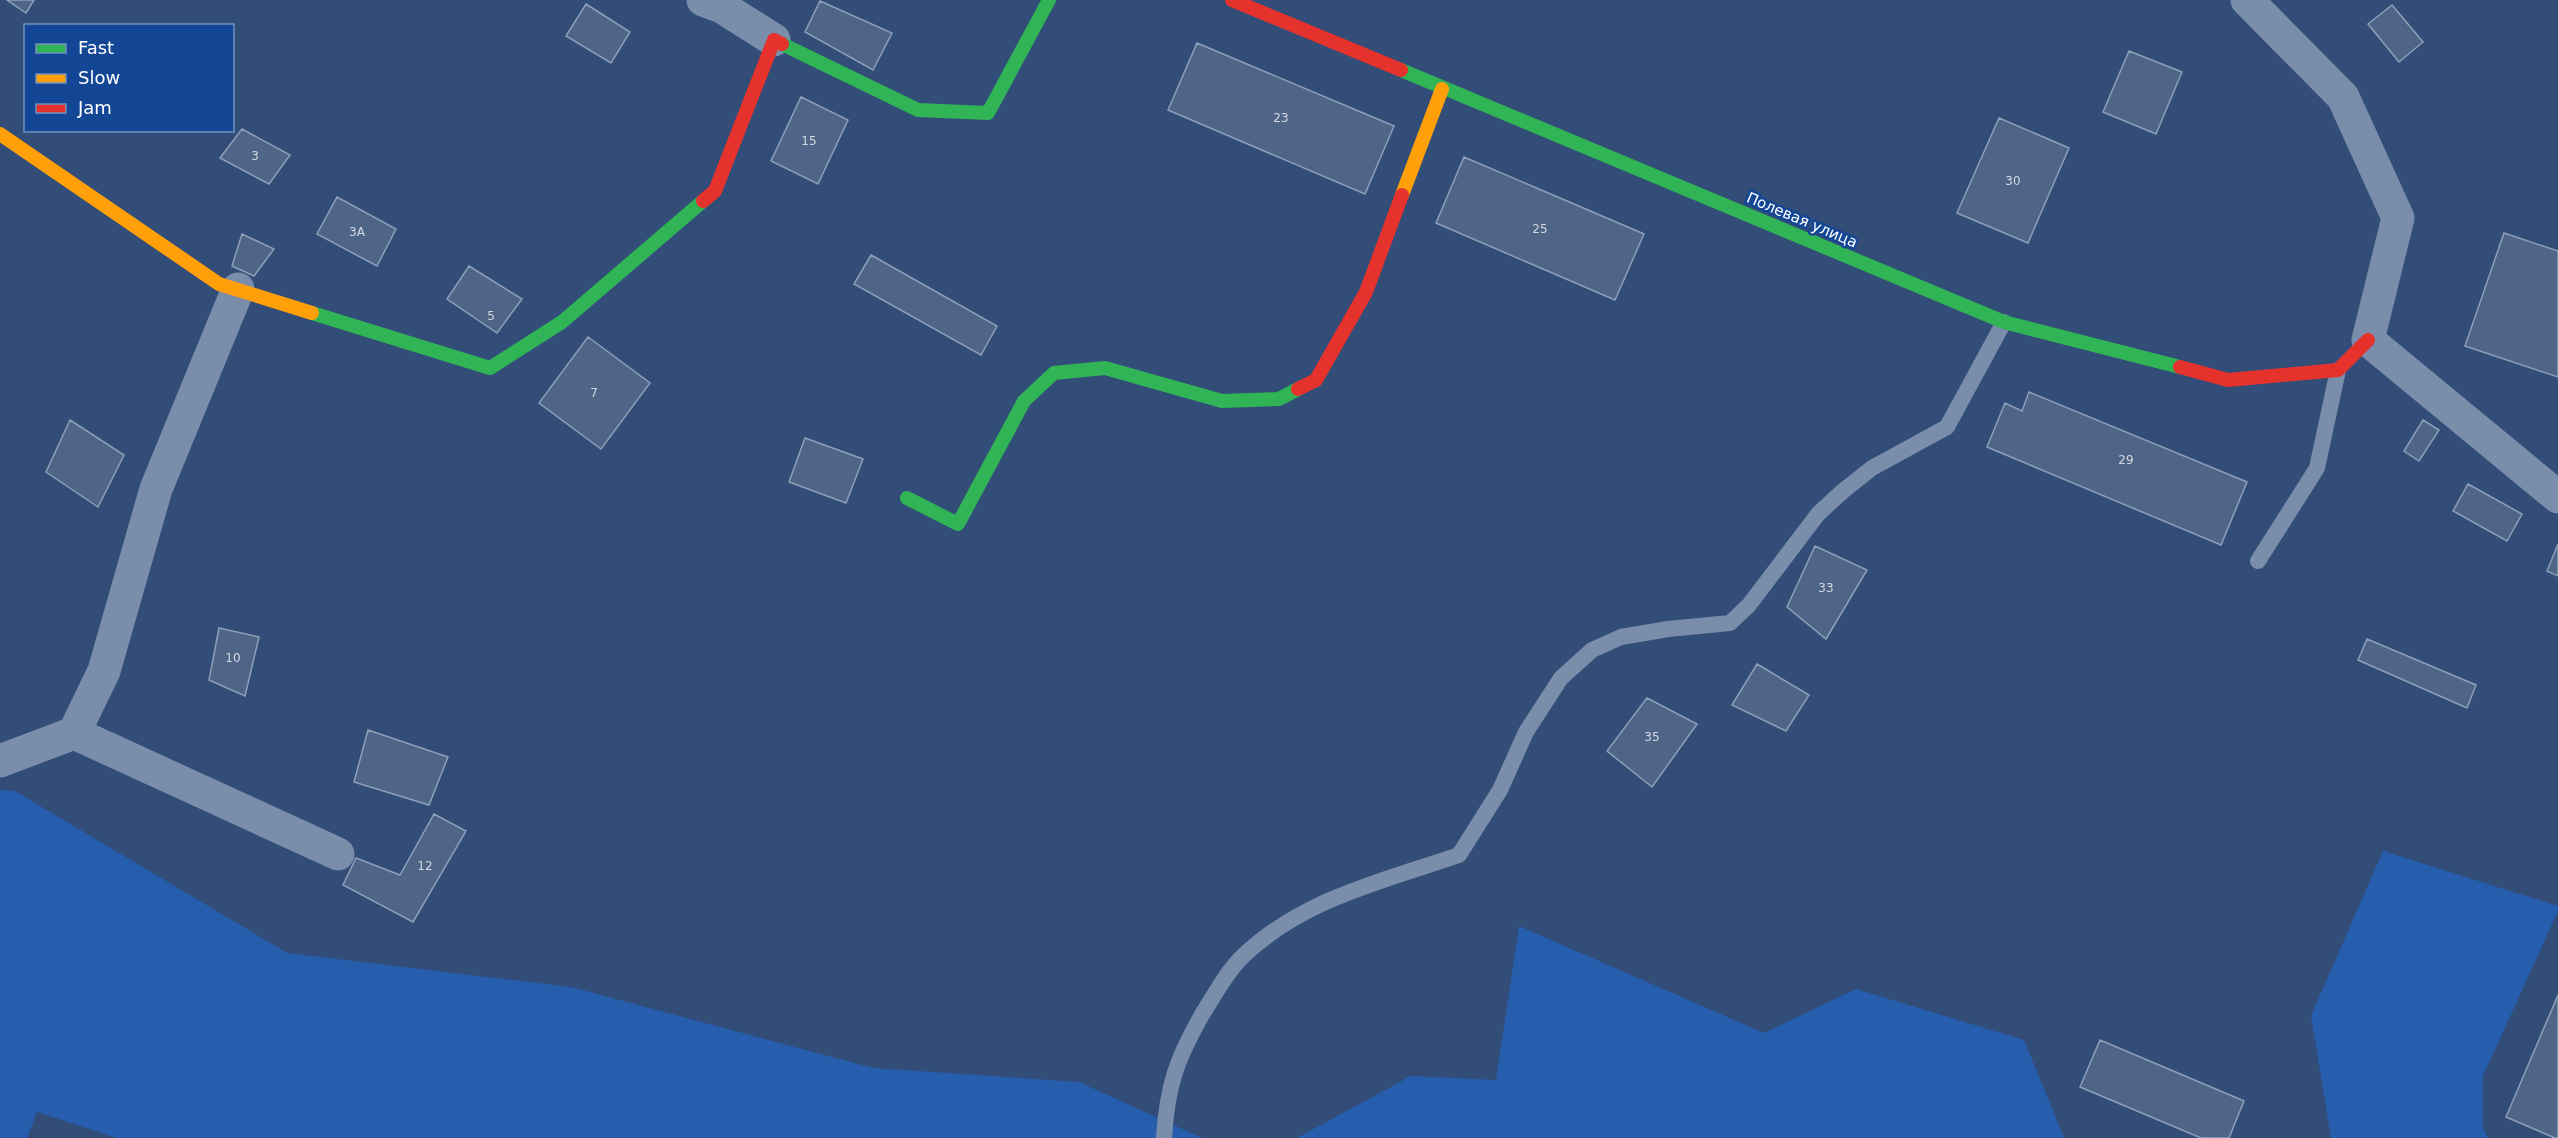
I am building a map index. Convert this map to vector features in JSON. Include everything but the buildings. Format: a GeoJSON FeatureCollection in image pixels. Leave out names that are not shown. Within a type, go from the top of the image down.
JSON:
{"type":"FeatureCollection","features":[{"type":"Feature","properties":{"kind":"street"},"geometry":{"type":"LineString","coordinates":[[703,0],[722,7],[774,40],[918,110],[988,113],[1049,0]]}},
{"type":"Feature","properties":{"kind":"street","name":"Полевая улица"},"geometry":{"type":"LineString","coordinates":[[1232,0],[2004,322],[2228,380],[2338,370]]}},
{"type":"Feature","properties":{"kind":"street"},"geometry":{"type":"LineString","coordinates":[[2247,0],[2343,97],[2398,218],[2368,340],[2338,370]]}},
{"type":"Feature","properties":{"kind":"street"},"geometry":{"type":"LineString","coordinates":[[0,134],[219,284],[490,368],[562,322],[715,191],[774,40]]}},
{"type":"Feature","properties":{"kind":"street"},"geometry":{"type":"LineString","coordinates":[[907,498],[958,524],[1024,401],[1054,373],[1105,368],[1222,401],[1279,399],[1316,380],[1366,292],[1442,89]]}},
{"type":"Feature","properties":{"kind":"street"},"geometry":{"type":"LineString","coordinates":[[0,761],[74,733],[104,671],[156,489],[238,290]]}},
{"type":"Feature","properties":{"kind":"street"},"geometry":{"type":"LineString","coordinates":[[2368,340],[2558,497]]}},
{"type":"Feature","properties":{"kind":"street"},"geometry":{"type":"LineString","coordinates":[[74,733],[338,854]]}},
{"type":"Feature","properties":{"kind":"lane"},"geometry":{"type":"LineString","coordinates":[[1164,1138],[1170,1083],[1181,1056],[1224,980],[1240,958],[1266,936],[1305,911],[1382,879],[1459,855],[1500,790],[1526,732],[1562,678],[1592,650],[1621,637],[1668,629],[1730,623],[1749,605],[1818,514],[1843,491],[1872,468],[1947,427],[2004,322]]}},
{"type":"Feature","properties":{"kind":"lane"},"geometry":{"type":"LineString","coordinates":[[2258,561],[2318,468],[2338,370]]}},
{"type":"Feature","properties":{"kind":"shaded area"},"geometry":{"type":"Polygon","coordinates":[[[0,790],[15,791],[287,953],[571,987],[873,1068],[1079,1082],[1202,1138],[117,1138],[37,1112],[27,1138],[0,1138],[0,790]]]}},
{"type":"Feature","properties":{"kind":"shaded area"},"geometry":{"type":"Polygon","coordinates":[[[2383,851],[2558,906],[2558,911],[2483,1076],[2483,1128],[2488,1138],[2331,1138],[2311,1016],[2383,851]]]}},
{"type":"Feature","properties":{"kind":"shaded area"},"geometry":{"type":"Polygon","coordinates":[[[1519,926],[1764,1033],[1856,989],[2024,1040],[2064,1138],[1297,1138],[1411,1076],[1496,1080],[1519,926]]]}},
{"type":"Feature","properties":{"kind":"traffic: fast"},"geometry":{"type":"LineString","coordinates":[[782,44],[918,110],[988,113],[1049,0]]}},
{"type":"Feature","properties":{"kind":"traffic: fast"},"geometry":{"type":"LineString","coordinates":[[1401,70],[2004,322],[2180,367]]}},
{"type":"Feature","properties":{"kind":"traffic: fast"},"geometry":{"type":"LineString","coordinates":[[312,313],[490,368],[562,322],[703,201]]}},
{"type":"Feature","properties":{"kind":"traffic: fast"},"geometry":{"type":"LineString","coordinates":[[907,498],[958,524],[1024,401],[1054,373],[1105,368],[1222,401],[1279,399],[1298,389]]}},
{"type":"Feature","properties":{"kind":"traffic: slow"},"geometry":{"type":"LineString","coordinates":[[1402,195],[1442,89]]}},
{"type":"Feature","properties":{"kind":"traffic: slow"},"geometry":{"type":"LineString","coordinates":[[0,134],[219,284],[312,313]]}},
{"type":"Feature","properties":{"kind":"traffic: jam"},"geometry":{"type":"LineString","coordinates":[[1232,0],[1401,70]]}},
{"type":"Feature","properties":{"kind":"traffic: jam"},"geometry":{"type":"LineString","coordinates":[[703,201],[715,191],[774,40],[782,44]]}},
{"type":"Feature","properties":{"kind":"traffic: jam"},"geometry":{"type":"LineString","coordinates":[[1298,389],[1316,380],[1366,292],[1402,195]]}},
{"type":"Feature","properties":{"kind":"traffic: jam"},"geometry":{"type":"LineString","coordinates":[[2180,367],[2228,380],[2338,370],[2368,340]]}}]}
